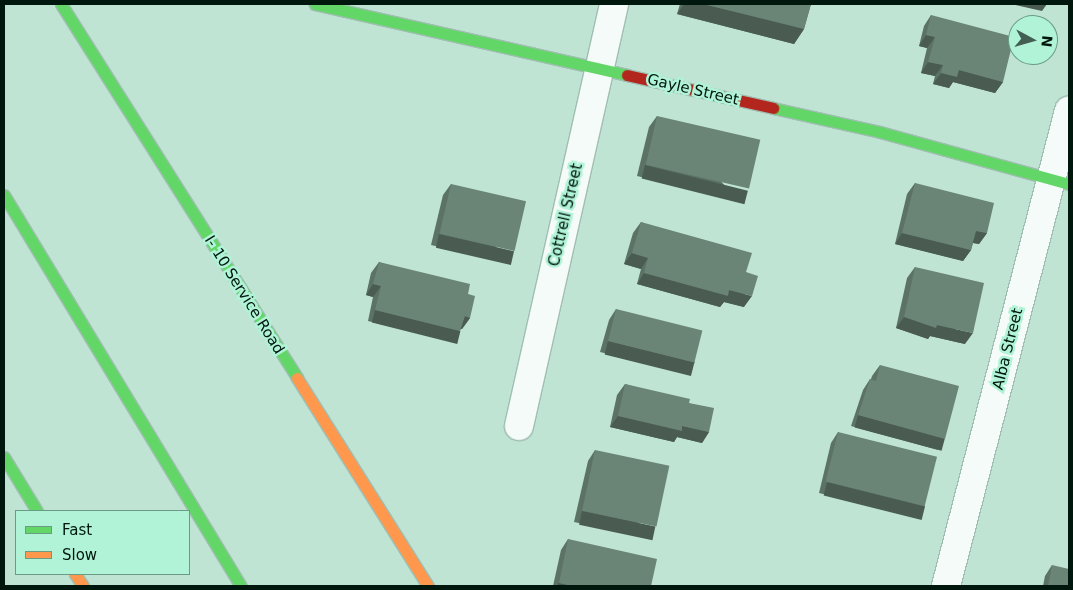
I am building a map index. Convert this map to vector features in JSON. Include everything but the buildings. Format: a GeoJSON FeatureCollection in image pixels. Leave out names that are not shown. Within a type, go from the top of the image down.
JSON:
{"type":"FeatureCollection","features":[{"type":"Feature","properties":{"kind":"main road","name":"I- 10 Service Road"},"geometry":{"type":"LineString","coordinates":[[60,4],[428,586]]}},
{"type":"Feature","properties":{"kind":"main road","name":"Gayle Street"},"geometry":{"type":"LineString","coordinates":[[315,4],[880,132],[1060,182]]}},
{"type":"Feature","properties":{"kind":"main road"},"geometry":{"type":"LineString","coordinates":[[4,195],[241,586]]}},
{"type":"Feature","properties":{"kind":"main road"},"geometry":{"type":"LineString","coordinates":[[4,457],[36,510]]}},
{"type":"Feature","properties":{"kind":"main road"},"geometry":{"type":"LineString","coordinates":[[76,575],[82,586]]}},
{"type":"Feature","properties":{"kind":"street","name":"Cottrell Street"},"geometry":{"type":"LineString","coordinates":[[519,426],[614,4]]}},
{"type":"Feature","properties":{"kind":"street","name":"Alba Street"},"geometry":{"type":"LineString","coordinates":[[946,586],[1060,182],[1069,111]]}},
{"type":"Feature","properties":{"kind":"traffic: fast"},"geometry":{"type":"LineString","coordinates":[[61,4],[297,378]]}},
{"type":"Feature","properties":{"kind":"traffic: fast"},"geometry":{"type":"LineString","coordinates":[[315,4],[627,75]]}},
{"type":"Feature","properties":{"kind":"traffic: fast"},"geometry":{"type":"LineString","coordinates":[[773,108],[880,132],[1069,184]]}},
{"type":"Feature","properties":{"kind":"traffic: fast"},"geometry":{"type":"LineString","coordinates":[[4,195],[241,586]]}},
{"type":"Feature","properties":{"kind":"traffic: fast"},"geometry":{"type":"LineString","coordinates":[[4,457],[36,510]]}},
{"type":"Feature","properties":{"kind":"traffic: slow"},"geometry":{"type":"LineString","coordinates":[[297,378],[428,586]]}},
{"type":"Feature","properties":{"kind":"traffic: slow"},"geometry":{"type":"LineString","coordinates":[[76,575],[83,586]]}},
{"type":"Feature","properties":{"kind":"traffic: jam"},"geometry":{"type":"LineString","coordinates":[[627,75],[773,108]]}}]}
